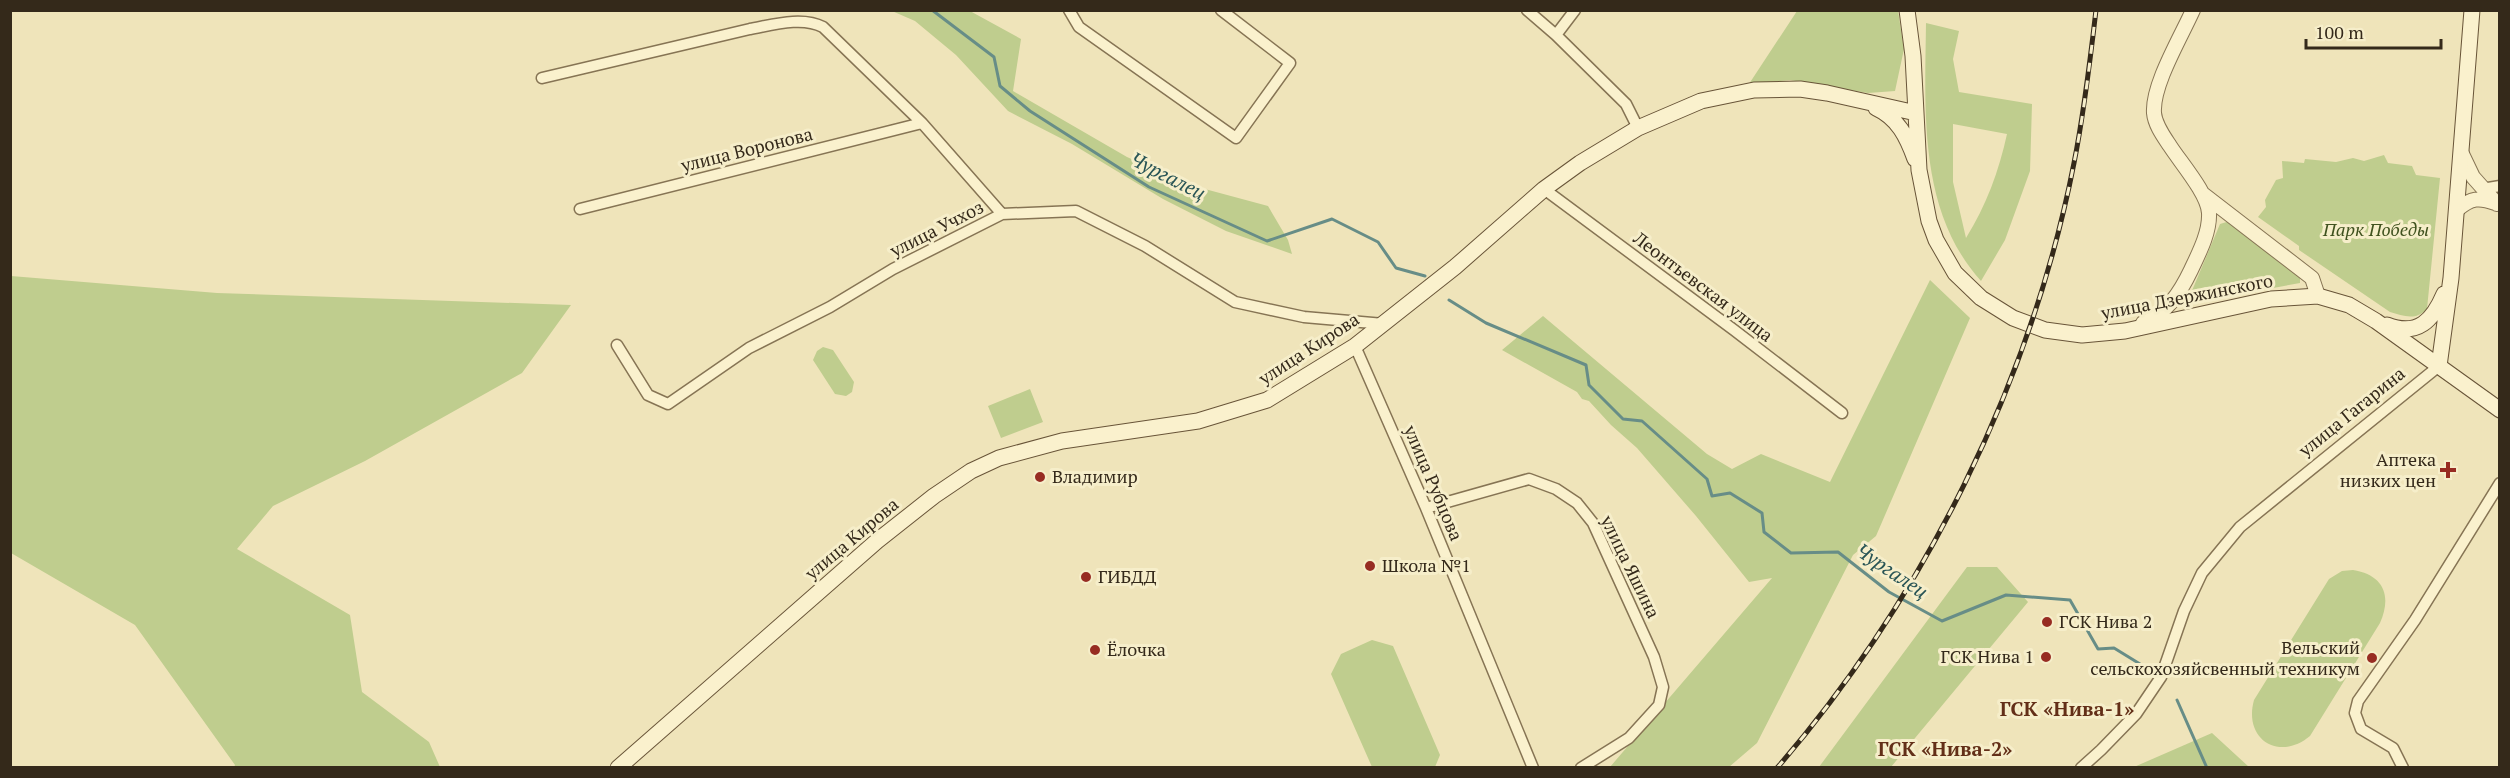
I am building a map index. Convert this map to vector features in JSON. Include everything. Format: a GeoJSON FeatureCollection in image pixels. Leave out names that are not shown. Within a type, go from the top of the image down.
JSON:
{"type":"FeatureCollection","features":[{"type":"Feature","properties":{"kind":"main road","name":"улица Дзержинского"},"geometry":{"type":"LineString","coordinates":[[1907,10],[1919,170],[1929,221],[1936,240],[1955,273],[1981,298],[2013,318],[2045,330],[2082,335],[2125,331],[2271,299],[2318,296],[2349,305],[2376,321],[2499,410]]}},
{"type":"Feature","properties":{"kind":"main road"},"geometry":{"type":"LineString","coordinates":[[2439,366],[2458,209],[2472,10]]}},
{"type":"Feature","properties":{"kind":"main road"},"geometry":{"type":"LineString","coordinates":[[1884,106],[1905,100],[1911,92],[1914,81]]}},
{"type":"Feature","properties":{"kind":"main road","name":"улица Кирова"},"geometry":{"type":"LineString","coordinates":[[618,768],[877,542],[934,496],[971,471],[999,458],[1062,441],[1198,421],[1267,400],[1355,346],[1455,267],[1544,189],[1580,163],[1638,128],[1701,101],[1755,90],[1800,89],[1916,113]]}},
{"type":"Feature","properties":{"kind":"main road"},"geometry":{"type":"LineString","coordinates":[[1858,100],[1892,118],[1902,129],[1919,170]]}},
{"type":"Feature","properties":{"kind":"main road"},"geometry":{"type":"LineString","coordinates":[[2376,321],[2396,328],[2410,329],[2424,324],[2436,313],[2451,278]]}},
{"type":"Feature","properties":{"kind":"main road"},"geometry":{"type":"LineString","coordinates":[[2418,351],[2437,345],[2443,334]]}},
{"type":"Feature","properties":{"kind":"street"},"geometry":{"type":"LineString","coordinates":[[1069,10],[1079,27],[1236,138],[1290,63],[1221,10]]}},
{"type":"Feature","properties":{"kind":"street"},"geometry":{"type":"LineString","coordinates":[[1527,10],[1556,35],[1626,104],[1638,128]]}},
{"type":"Feature","properties":{"kind":"street"},"geometry":{"type":"LineString","coordinates":[[1556,35],[1575,10]]}},
{"type":"Feature","properties":{"kind":"street"},"geometry":{"type":"LineString","coordinates":[[2125,331],[2159,316],[2173,301],[2185,281],[2207,231],[2209,212],[2201,192],[2162,134],[2154,114],[2165,70],[2193,10]]}},
{"type":"Feature","properties":{"kind":"street"},"geometry":{"type":"LineString","coordinates":[[542,78],[750,29],[780,23],[810,22],[823,27],[922,123],[1002,214]]}},
{"type":"Feature","properties":{"kind":"street","name":"улица Воронова"},"geometry":{"type":"LineString","coordinates":[[580,209],[922,123]]}},
{"type":"Feature","properties":{"kind":"street"},"geometry":{"type":"LineString","coordinates":[[2462,154],[2467,167],[2482,189],[2499,204]]}},
{"type":"Feature","properties":{"kind":"street"},"geometry":{"type":"LineString","coordinates":[[2482,189],[2499,186]]}},
{"type":"Feature","properties":{"kind":"street","name":"Леонтьевская улица"},"geometry":{"type":"LineString","coordinates":[[1544,189],[1734,330],[1842,414]]}},
{"type":"Feature","properties":{"kind":"street"},"geometry":{"type":"LineString","coordinates":[[2201,192],[2312,278],[2318,296]]}},
{"type":"Feature","properties":{"kind":"street"},"geometry":{"type":"LineString","coordinates":[[2458,209],[2469,200],[2482,198],[2499,204]]}},
{"type":"Feature","properties":{"kind":"street","name":"улица Учхоз"},"geometry":{"type":"LineString","coordinates":[[617,345],[648,395],[668,404],[749,348],[830,307],[893,269],[1002,214],[1076,212],[1145,246],[1235,302],[1304,316],[1384,324]]}},
{"type":"Feature","properties":{"kind":"street","name":"улица Рубцова"},"geometry":{"type":"LineString","coordinates":[[1355,346],[1426,508],[1533,768]]}},
{"type":"Feature","properties":{"kind":"street","name":"улица Гагарина"},"geometry":{"type":"LineString","coordinates":[[2081,768],[2102,750],[2136,714],[2160,677],[2184,611],[2202,573],[2240,527],[2439,366]]}},
{"type":"Feature","properties":{"kind":"street","name":"улица Яшина"},"geometry":{"type":"LineString","coordinates":[[1426,508],[1529,478],[1556,489],[1577,503],[1593,523],[1654,657],[1663,687],[1659,705],[1629,738],[1581,768]]}},
{"type":"Feature","properties":{"kind":"street"},"geometry":{"type":"LineString","coordinates":[[2403,768],[2393,748],[2361,729],[2355,712],[2358,701],[2415,620],[2499,483]]}},
{"type":"Feature","properties":{"kind":"green space"},"geometry":{"type":"Polygon","coordinates":[[[892,11],[970,11],[1021,39],[1013,91],[1127,157],[1190,185],[1268,206],[1288,240],[1292,254],[1226,231],[1163,199],[1072,144],[1008,111],[956,55],[915,21],[892,11]]]}},
{"type":"Feature","properties":{"kind":"green space"},"geometry":{"type":"Polygon","coordinates":[[[1797,11],[1898,11],[1904,49],[1895,91],[1868,93],[1790,80],[1749,84],[1797,11]]]}},
{"type":"Feature","properties":{"kind":"green space"},"geometry":{"type":"Polygon","coordinates":[[[1926,23],[1959,31],[1953,59],[1959,92],[2032,104],[2030,171],[2005,240],[1981,281],[1961,253],[1946,224],[1936,192],[1926,125],[1926,23]],[[1953,124],[1953,182],[1966,238],[1991,188],[2007,134],[1953,124]]]}},
{"type":"Feature","properties":{"kind":"green space","name":"Парк Победы"},"geometry":{"type":"Polygon","coordinates":[[[2384,155],[2388,163],[2412,166],[2416,175],[2440,178],[2427,309],[2414,316],[2390,312],[2299,250],[2299,246],[2258,217],[2266,207],[2265,200],[2276,180],[2283,178],[2282,161],[2304,163],[2305,159],[2336,162],[2353,158],[2364,161],[2384,155]]]}},
{"type":"Feature","properties":{"kind":"green space"},"geometry":{"type":"Polygon","coordinates":[[[2230,221],[2300,272],[2300,283],[2198,302],[2191,293],[2220,224],[2230,221]]]}},
{"type":"Feature","properties":{"kind":"green space"},"geometry":{"type":"Polygon","coordinates":[[[11,276],[217,293],[571,305],[522,373],[365,461],[273,506],[237,549],[350,615],[362,692],[429,742],[440,767],[234,767],[235,765],[135,625],[11,553],[11,276]]]}},
{"type":"Feature","properties":{"kind":"green space"},"geometry":{"type":"Polygon","coordinates":[[[1930,280],[1970,318],[1876,536],[1853,555],[1757,743],[1729,767],[1610,767],[1772,578],[1749,582],[1637,448],[1589,401],[1582,399],[1577,392],[1502,350],[1543,316],[1707,454],[1732,469],[1761,454],[1830,482],[1930,280]]]}},
{"type":"Feature","properties":{"kind":"green space"},"geometry":{"type":"Polygon","coordinates":[[[823,347],[833,350],[854,382],[852,392],[846,396],[835,394],[813,360],[817,351],[823,347]]]}},
{"type":"Feature","properties":{"kind":"green space"},"geometry":{"type":"Polygon","coordinates":[[[1030,389],[1043,422],[1001,438],[988,406],[1030,389]]]}},
{"type":"Feature","properties":{"kind":"green space"},"geometry":{"type":"Polygon","coordinates":[[[1967,567],[1997,567],[2028,602],[1891,767],[1819,767],[1967,567]]]}},
{"type":"Feature","properties":{"kind":"green space"},"geometry":{"type":"Polygon","coordinates":[[[2353,570],[2372,577],[2383,588],[2385,604],[2380,623],[2310,736],[2298,744],[2287,747],[2266,742],[2254,726],[2252,714],[2254,700],[2329,579],[2342,571],[2353,570]]]}},
{"type":"Feature","properties":{"kind":"green space"},"geometry":{"type":"Polygon","coordinates":[[[1372,640],[1393,646],[1440,755],[1435,767],[1372,767],[1331,674],[1341,654],[1372,640]]]}},
{"type":"Feature","properties":{"kind":"green space"},"geometry":{"type":"Polygon","coordinates":[[[2212,733],[2249,767],[2134,767],[2212,733]]]}},
{"type":"Feature","properties":{"kind":"waterway","name":"Чургалец"},"geometry":{"type":"LineString","coordinates":[[932,10],[994,57],[1000,86],[1030,111],[1149,187],[1267,241],[1332,219],[1378,242],[1396,268],[1425,276]]}},
{"type":"Feature","properties":{"kind":"waterway","name":"Чургалец"},"geometry":{"type":"LineString","coordinates":[[1449,300],[1486,323],[1586,365],[1589,385],[1623,419],[1642,421],[1707,479],[1712,496],[1730,493],[1762,513],[1764,532],[1791,553],[1838,552],[1889,592],[1942,621],[2006,595],[2070,600],[2098,649],[2114,648],[2140,664]]}},
{"type":"Feature","properties":{"kind":"waterway","name":"Чургалец"},"geometry":{"type":"LineString","coordinates":[[2177,700],[2207,768]]}},
{"type":"Feature","properties":{"kind":"railway"},"geometry":{"type":"LineString","coordinates":[[1777,768],[1830,703],[1879,633],[1924,560],[1964,485],[2000,407],[2030,327],[2055,245],[2078,144],[2096,10]]}},
{"type":"Feature","properties":{"kind":"place","name":"Аптека низких цен"},"geometry":{"type":"Point","coordinates":[2448,470]}},
{"type":"Feature","properties":{"kind":"place","name":"Владимир"},"geometry":{"type":"Point","coordinates":[1040,477]}},
{"type":"Feature","properties":{"kind":"place","name":"Школа №1"},"geometry":{"type":"Point","coordinates":[1370,566]}},
{"type":"Feature","properties":{"kind":"place","name":"ГИБДД"},"geometry":{"type":"Point","coordinates":[1086,577]}},
{"type":"Feature","properties":{"kind":"place","name":"ГСК Нива 2"},"geometry":{"type":"Point","coordinates":[2047,622]}},
{"type":"Feature","properties":{"kind":"place","name":"Ёлочка"},"geometry":{"type":"Point","coordinates":[1095,650]}},
{"type":"Feature","properties":{"kind":"place","name":"ГСК Нива 1"},"geometry":{"type":"Point","coordinates":[2046,657]}},
{"type":"Feature","properties":{"kind":"place","name":"Вельский сельскохозяйсвенный техникум"},"geometry":{"type":"Point","coordinates":[2372,658]}},
{"type":"Feature","properties":{"kind":"district","name":"ГСК «Нива-1»"},"geometry":{"type":"Point","coordinates":[2067,709]}},
{"type":"Feature","properties":{"kind":"district","name":"ГСК «Нива-2»"},"geometry":{"type":"Point","coordinates":[1945,749]}}]}
